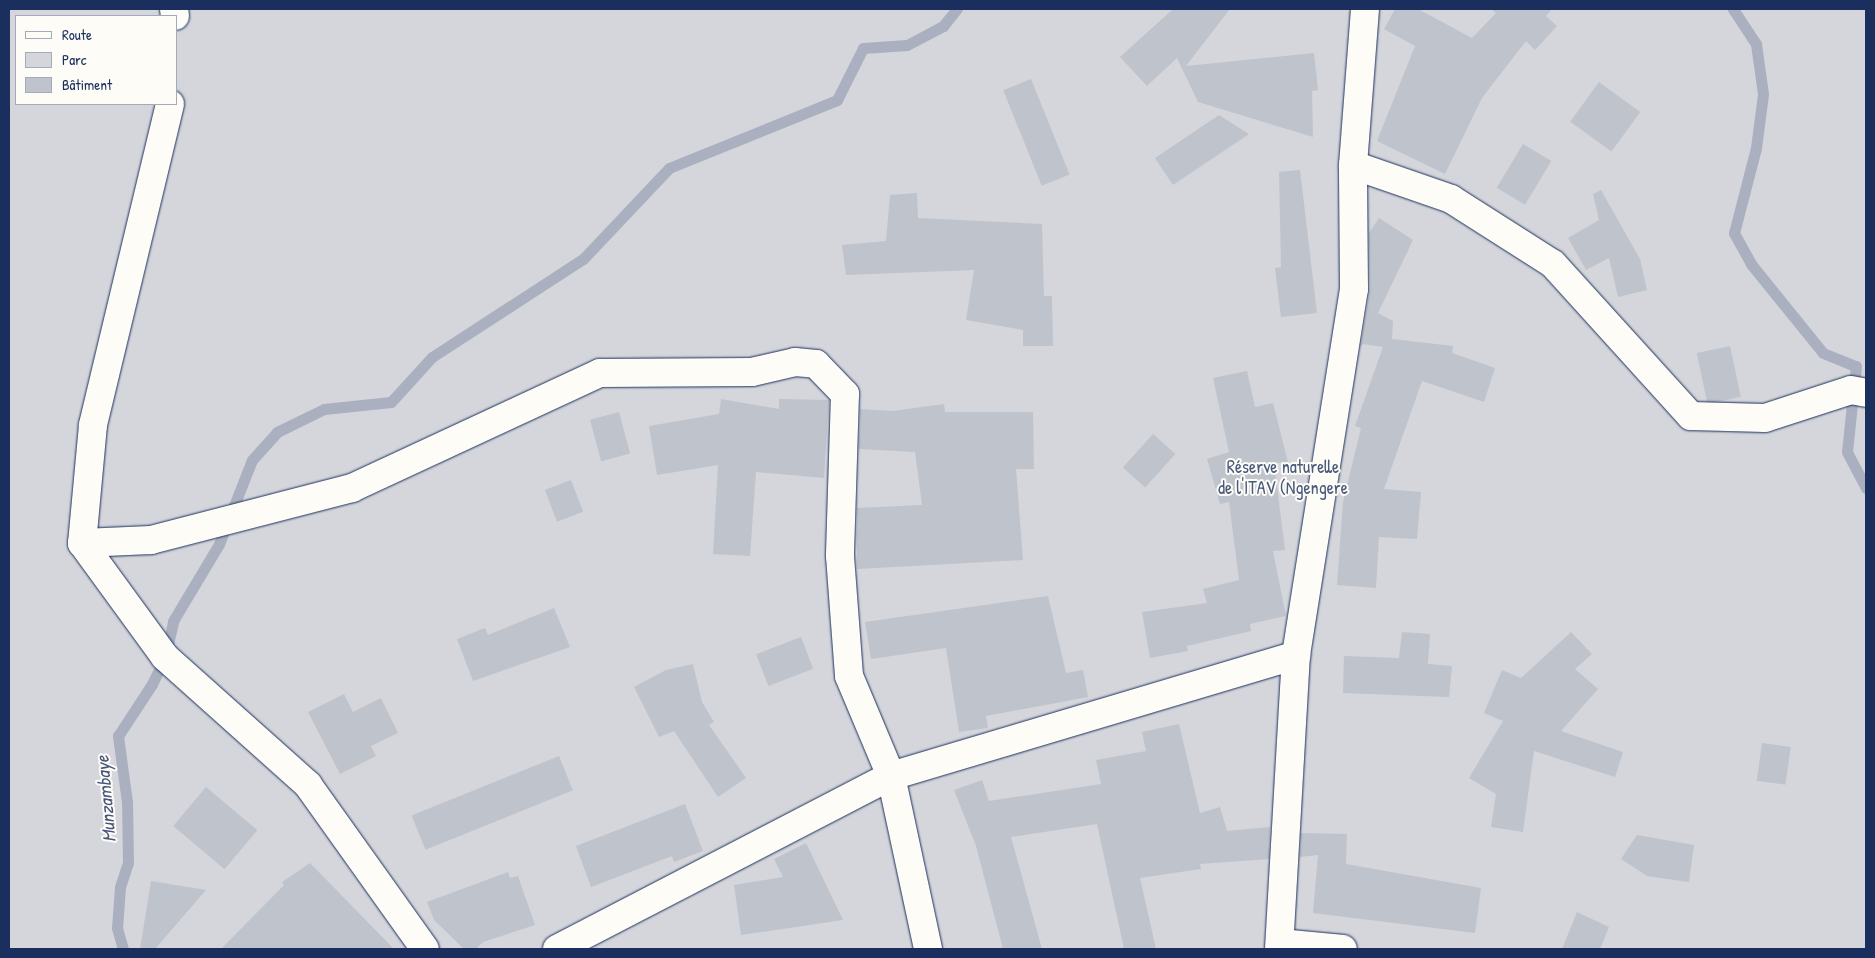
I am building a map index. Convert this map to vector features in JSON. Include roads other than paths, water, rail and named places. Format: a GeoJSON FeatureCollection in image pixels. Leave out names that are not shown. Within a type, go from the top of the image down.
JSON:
{"type":"FeatureCollection","features":[{"type":"Feature","properties":{"kind":"street"},"geometry":{"type":"LineString","coordinates":[[1343,949],[1279,946],[1296,654],[1354,289],[1353,166],[1365,9]]}},
{"type":"Feature","properties":{"kind":"street"},"geometry":{"type":"LineString","coordinates":[[170,105],[93,425],[82,543],[165,657],[192,676],[308,784],[425,949]]}},
{"type":"Feature","properties":{"kind":"street"},"geometry":{"type":"LineString","coordinates":[[1353,166],[1451,199],[1552,264],[1691,416],[1765,418],[1852,390],[1866,393]]}},
{"type":"Feature","properties":{"kind":"street"},"geometry":{"type":"LineString","coordinates":[[82,543],[151,540],[352,488],[600,373],[752,372],[795,362],[816,364],[845,394],[840,556],[849,676],[891,776],[928,949]]}},
{"type":"Feature","properties":{"kind":"street"},"geometry":{"type":"LineString","coordinates":[[557,949],[891,776],[1296,654]]}},
{"type":"Feature","properties":{"kind":"waterway","name":"Munzambaye"},"geometry":{"type":"LineString","coordinates":[[123,949],[117,928],[120,887],[128,863],[127,802],[118,736],[152,684],[165,657],[173,621],[219,544],[252,460],[277,432],[324,409],[391,402],[432,357],[583,259],[669,168],[837,100],[863,48],[907,45],[943,26],[957,9]]}},
{"type":"Feature","properties":{"kind":"waterway"},"geometry":{"type":"LineString","coordinates":[[1733,9],[1756,44],[1763,94],[1756,148],[1734,233],[1751,264],[1823,353],[1856,366],[1847,452],[1866,488]]}},
{"type":"Feature","properties":{"kind":"park label","name":"Réserve naturelle de l'ITAV (Ngengere"},"geometry":{"type":"Point","coordinates":[1283,478]}}]}
